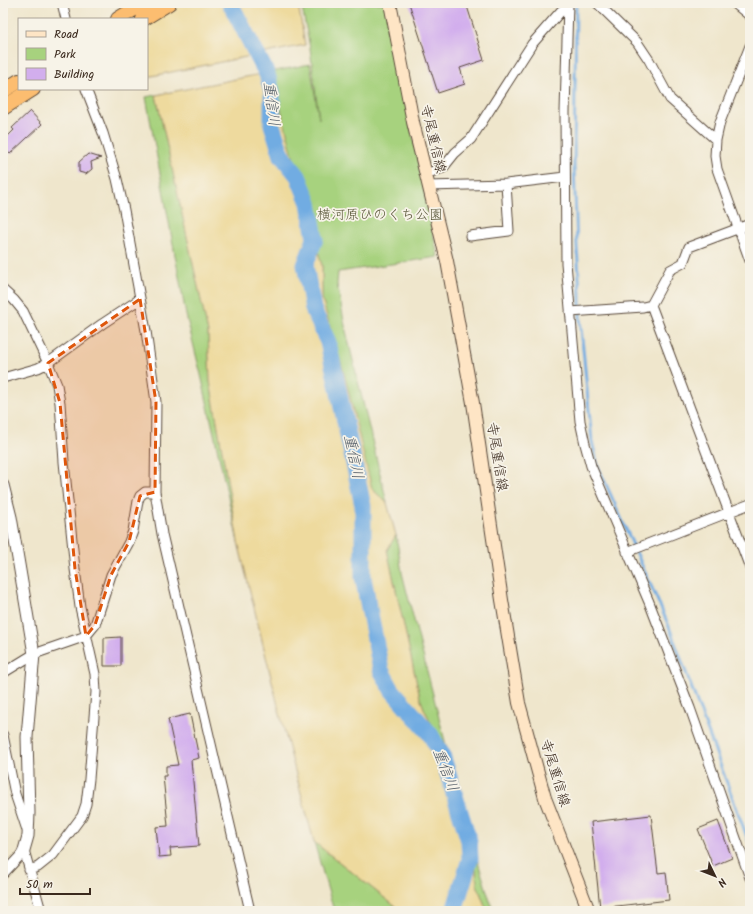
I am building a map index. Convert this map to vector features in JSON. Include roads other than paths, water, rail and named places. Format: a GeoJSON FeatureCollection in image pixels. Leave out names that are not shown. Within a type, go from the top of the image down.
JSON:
{"type":"FeatureCollection","features":[{"type":"Feature","properties":{"kind":"highway"},"geometry":{"type":"LineString","coordinates":[[120,18],[144,3]]}},
{"type":"Feature","properties":{"kind":"highway"},"geometry":{"type":"LineString","coordinates":[[145,18],[169,3]]}},
{"type":"Feature","properties":{"kind":"highway"},"geometry":{"type":"LineString","coordinates":[[3,91],[18,82]]}},
{"type":"Feature","properties":{"kind":"highway"},"geometry":{"type":"LineString","coordinates":[[3,108],[31,90]]}},
{"type":"Feature","properties":{"kind":"main road","name":"寺尾重信線"},"geometry":{"type":"LineString","coordinates":[[390,3],[413,122],[447,261],[473,403],[519,703],[545,798],[589,911]]}},
{"type":"Feature","properties":{"kind":"street"},"geometry":{"type":"LineString","coordinates":[[62,3],[66,18]]}},
{"type":"Feature","properties":{"kind":"street"},"geometry":{"type":"LineString","coordinates":[[597,3],[638,42],[670,99],[716,140]]}},
{"type":"Feature","properties":{"kind":"street"},"geometry":{"type":"LineString","coordinates":[[734,3],[750,16]]}},
{"type":"Feature","properties":{"kind":"street"},"geometry":{"type":"LineString","coordinates":[[426,174],[443,168],[455,153],[471,139],[532,44],[561,10],[568,5]]}},
{"type":"Feature","properties":{"kind":"street"},"geometry":{"type":"LineString","coordinates":[[568,5],[565,112],[566,263],[580,421],[591,466],[652,609],[747,857],[750,878]]}},
{"type":"Feature","properties":{"kind":"street"},"geometry":{"type":"LineString","coordinates":[[750,46],[748,57],[720,122],[716,140],[715,156],[718,169],[750,261]]}},
{"type":"Feature","properties":{"kind":"street"},"geometry":{"type":"LineString","coordinates":[[86,90],[103,133],[117,179],[124,210],[146,331],[156,402],[155,492],[162,534],[250,911]]}},
{"type":"Feature","properties":{"kind":"street"},"geometry":{"type":"LineString","coordinates":[[428,186],[506,184],[566,177]]}},
{"type":"Feature","properties":{"kind":"street"},"geometry":{"type":"LineString","coordinates":[[470,236],[509,231],[506,184]]}},
{"type":"Feature","properties":{"kind":"street"},"geometry":{"type":"LineString","coordinates":[[570,312],[644,307],[651,304],[670,270],[683,263],[689,247],[750,224]]}},
{"type":"Feature","properties":{"kind":"street"},"geometry":{"type":"LineString","coordinates":[[3,290],[24,311],[57,385],[60,403],[64,462],[75,569],[80,607],[95,674],[96,692],[89,779],[86,804],[82,816],[52,855],[38,868],[29,870]]}},
{"type":"Feature","properties":{"kind":"street"},"geometry":{"type":"LineString","coordinates":[[3,378],[38,368],[48,363],[140,299]]}},
{"type":"Feature","properties":{"kind":"street"},"geometry":{"type":"LineString","coordinates":[[651,304],[750,568]]}},
{"type":"Feature","properties":{"kind":"street"},"geometry":{"type":"LineString","coordinates":[[3,485],[34,654],[27,737],[29,813],[28,836],[24,850],[3,874]]}},
{"type":"Feature","properties":{"kind":"street"},"geometry":{"type":"LineString","coordinates":[[3,673],[34,654],[86,636],[95,625],[111,575],[129,542],[133,531],[140,496],[145,492],[155,492]]}},
{"type":"Feature","properties":{"kind":"street"},"geometry":{"type":"LineString","coordinates":[[627,552],[750,504]]}},
{"type":"Feature","properties":{"kind":"street"},"geometry":{"type":"LineString","coordinates":[[3,735],[15,794],[28,836]]}},
{"type":"Feature","properties":{"kind":"street"},"geometry":{"type":"LineString","coordinates":[[24,850],[41,911]]}},
{"type":"Feature","properties":{"kind":"waterway","name":"重信川"},"geometry":{"type":"LineString","coordinates":[[230,3],[267,74],[272,92],[272,125],[282,156],[298,176],[309,203],[315,239],[305,265],[313,309],[328,342],[363,506],[363,577],[381,670],[392,690],[430,734],[442,755],[469,841],[470,859],[454,911]]}},
{"type":"Feature","properties":{"kind":"waterway"},"geometry":{"type":"LineString","coordinates":[[576,3],[574,167],[580,318],[592,441],[598,466],[668,624],[750,845]]}},
{"type":"Feature","properties":{"kind":"park label","name":"横河原ひのくち公園"},"geometry":{"type":"Point","coordinates":[380,215]}}]}
